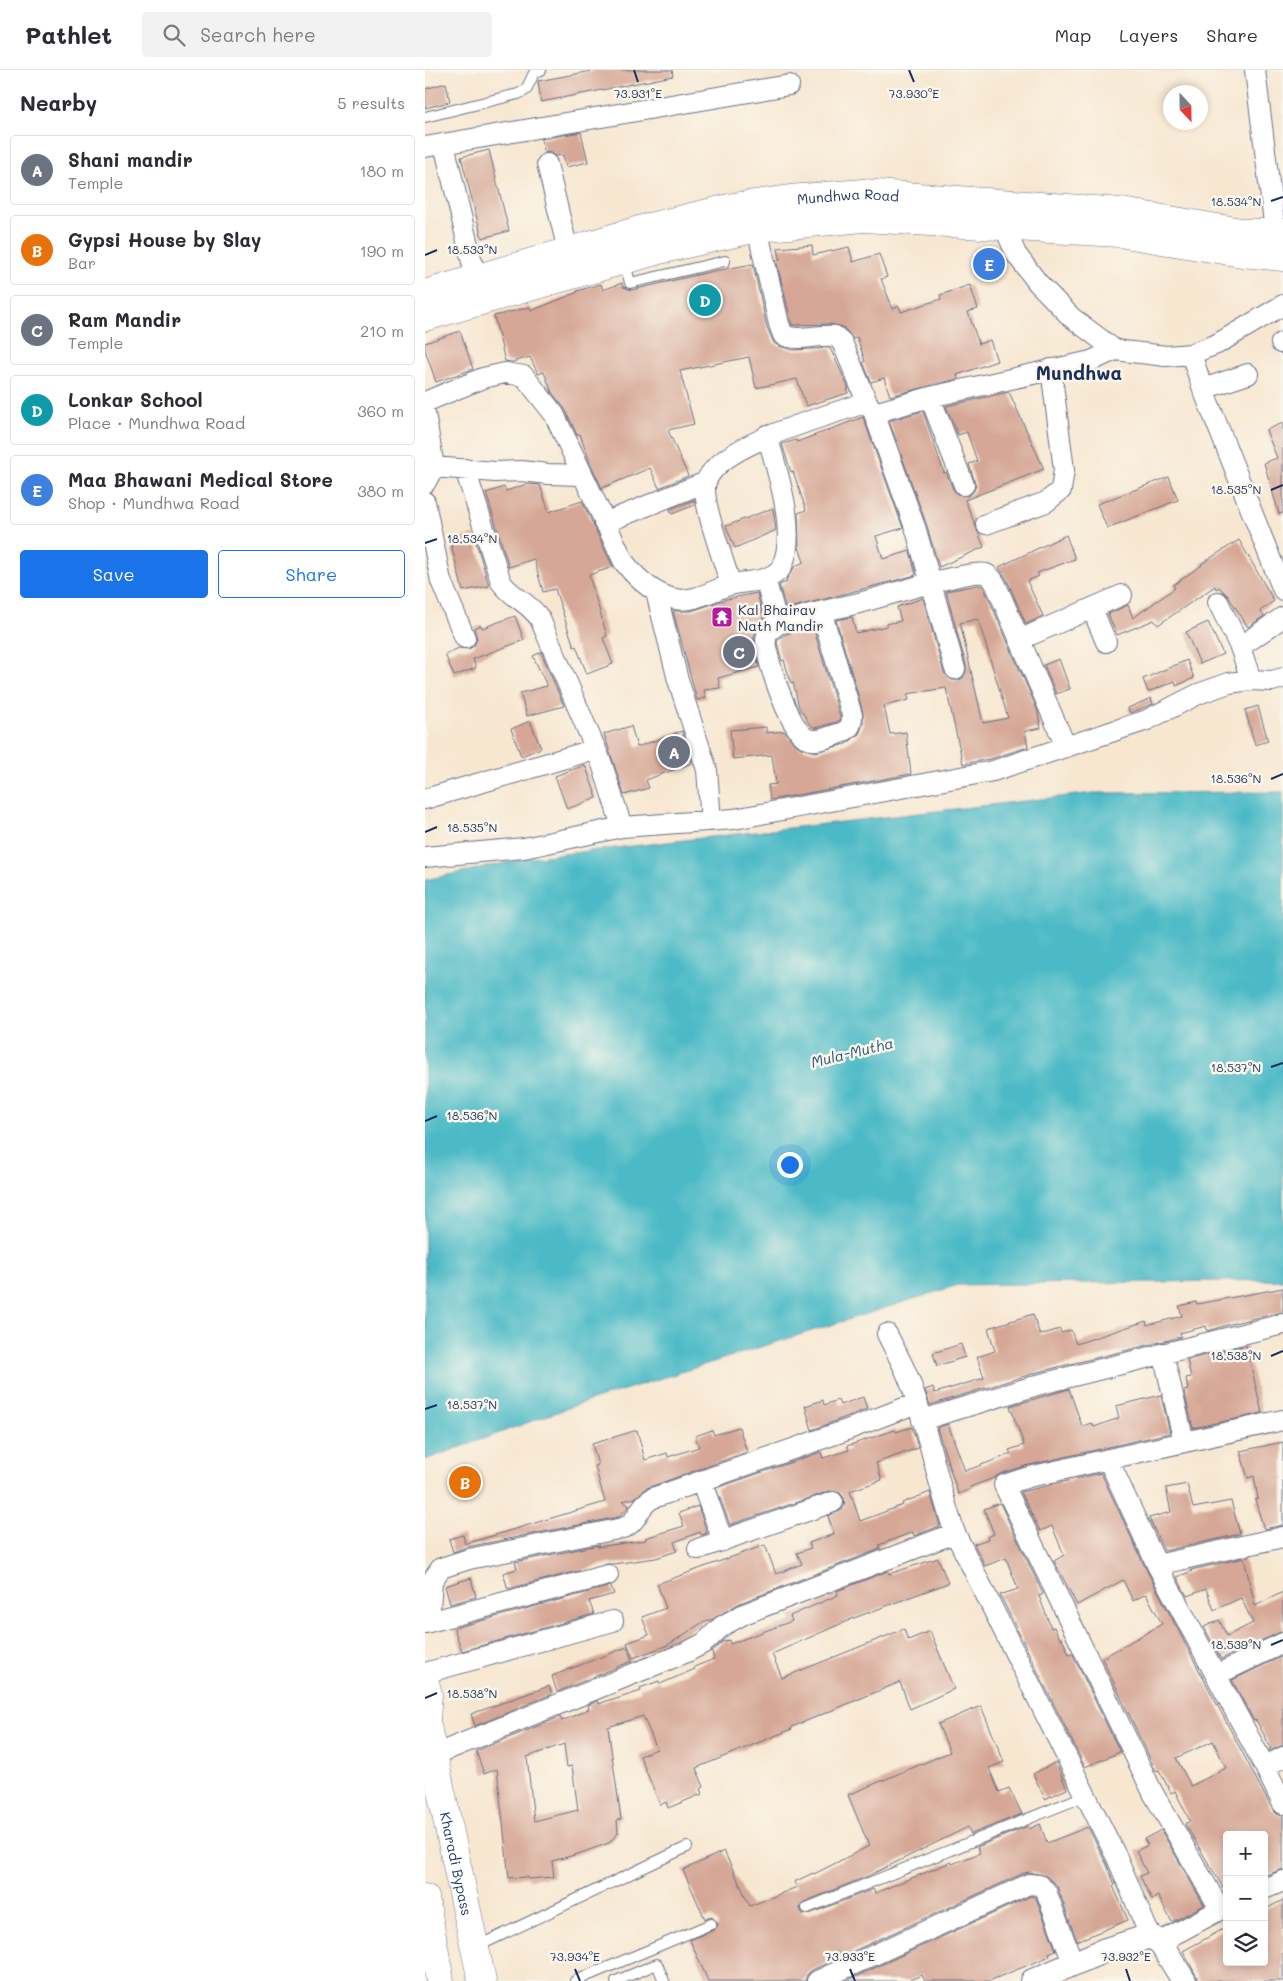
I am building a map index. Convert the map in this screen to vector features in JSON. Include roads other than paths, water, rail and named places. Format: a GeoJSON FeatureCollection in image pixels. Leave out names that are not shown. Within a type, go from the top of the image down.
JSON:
{"type":"FeatureCollection","features":[{"type":"Feature","properties":{"kind":"main road","name":"Mundhwa Road"},"geometry":{"type":"LineString","coordinates":[[425,294],[653,226],[733,207],[789,199],[863,193],[1242,253],[1280,245]]}},
{"type":"Feature","properties":{"kind":"main road","name":"Mundhwa Road"},"geometry":{"type":"LineString","coordinates":[[425,317],[624,259],[757,228],[863,218],[1004,216]]}},
{"type":"Feature","properties":{"kind":"main road","name":"Kharadi Bypass"},"geometry":{"type":"LineString","coordinates":[[425,1684],[428,1694],[426,1717],[433,1774],[482,1981]]}},
{"type":"Feature","properties":{"kind":"main road"},"geometry":{"type":"LineString","coordinates":[[425,1898],[440,1981]]}},
{"type":"Feature","properties":{"kind":"street"},"geometry":{"type":"LineString","coordinates":[[1255,70],[1280,245]]}},
{"type":"Feature","properties":{"kind":"street"},"geometry":{"type":"LineString","coordinates":[[477,279],[434,146],[789,85]]}},
{"type":"Feature","properties":{"kind":"street"},"geometry":{"type":"LineString","coordinates":[[547,164],[567,251]]}},
{"type":"Feature","properties":{"kind":"street"},"geometry":{"type":"LineString","coordinates":[[1004,216],[1016,254],[1038,282],[1071,317],[1115,350]]}},
{"type":"Feature","properties":{"kind":"street"},"geometry":{"type":"LineString","coordinates":[[757,228],[783,335],[793,339],[823,335],[835,336],[842,342],[870,408],[916,530],[955,669]]}},
{"type":"Feature","properties":{"kind":"street"},"geometry":{"type":"LineString","coordinates":[[604,523],[706,482],[717,467],[745,447],[767,435],[870,408],[1091,360],[1115,350],[1166,356],[1191,354],[1217,344],[1283,305]]}},
{"type":"Feature","properties":{"kind":"street"},"geometry":{"type":"LineString","coordinates":[[1191,354],[1203,389],[1283,590]]}},
{"type":"Feature","properties":{"kind":"street"},"geometry":{"type":"LineString","coordinates":[[986,524],[1046,502],[1061,490],[1064,470],[1051,369]]}},
{"type":"Feature","properties":{"kind":"street"},"geometry":{"type":"LineString","coordinates":[[425,402],[483,378],[505,373],[524,376],[553,414],[623,562],[636,578],[656,592],[676,599],[693,598],[731,585],[765,579],[781,569],[785,559],[787,515],[767,435]]}},
{"type":"Feature","properties":{"kind":"street"},"geometry":{"type":"LineString","coordinates":[[1203,389],[1248,374]]}},
{"type":"Feature","properties":{"kind":"street"},"geometry":{"type":"LineString","coordinates":[[930,396],[964,485]]}},
{"type":"Feature","properties":{"kind":"street"},"geometry":{"type":"LineString","coordinates":[[425,413],[429,475],[465,470],[582,475]]}},
{"type":"Feature","properties":{"kind":"street"},"geometry":{"type":"LineString","coordinates":[[465,470],[501,582],[509,593],[532,607],[540,619],[596,749],[622,827]]}},
{"type":"Feature","properties":{"kind":"street"},"geometry":{"type":"LineString","coordinates":[[706,482],[706,501],[731,585]]}},
{"type":"Feature","properties":{"kind":"street"},"geometry":{"type":"LineString","coordinates":[[425,502],[441,581],[465,638]]}},
{"type":"Feature","properties":{"kind":"street"},"geometry":{"type":"LineString","coordinates":[[810,614],[817,614],[825,624],[852,715],[852,724],[847,731],[819,740],[809,740],[798,732],[789,716],[766,646],[768,632],[778,624],[810,614],[858,603],[931,582],[976,573],[986,573],[993,579],[1066,747]]}},
{"type":"Feature","properties":{"kind":"street"},"geometry":{"type":"LineString","coordinates":[[765,579],[778,624]]}},
{"type":"Feature","properties":{"kind":"street"},"geometry":{"type":"LineString","coordinates":[[656,592],[678,680],[707,770],[711,821]]}},
{"type":"Feature","properties":{"kind":"street"},"geometry":{"type":"LineString","coordinates":[[1019,640],[1121,595]]}},
{"type":"Feature","properties":{"kind":"street"},"geometry":{"type":"LineString","coordinates":[[1218,602],[1240,647],[1251,680]]}},
{"type":"Feature","properties":{"kind":"street"},"geometry":{"type":"LineString","coordinates":[[1093,608],[1106,642]]}},
{"type":"Feature","properties":{"kind":"street"},"geometry":{"type":"LineString","coordinates":[[1240,647],[1283,617]]}},
{"type":"Feature","properties":{"kind":"street"},"geometry":{"type":"LineString","coordinates":[[425,857],[524,848],[622,827],[711,821],[761,814],[993,771],[1147,720],[1198,694],[1229,683],[1251,680],[1272,681],[1283,678]]}},
{"type":"Feature","properties":{"kind":"street"},"geometry":{"type":"LineString","coordinates":[[425,799],[596,749]]}},
{"type":"Feature","properties":{"kind":"street"},"geometry":{"type":"LineString","coordinates":[[608,1575],[427,1622],[432,1582],[441,1568],[469,1559],[623,1528],[633,1523],[645,1501],[844,1431],[1283,1324]]}},
{"type":"Feature","properties":{"kind":"street"},"geometry":{"type":"LineString","coordinates":[[887,1334],[910,1381],[944,1502],[955,1533],[1087,1795],[1155,1939],[1184,1981]]}},
{"type":"Feature","properties":{"kind":"street"},"geometry":{"type":"LineString","coordinates":[[1163,1353],[1184,1442]]}},
{"type":"Feature","properties":{"kind":"street"},"geometry":{"type":"LineString","coordinates":[[1033,1981],[1103,1951],[1155,1939],[1223,1908],[1153,1793],[1004,1485],[1029,1477],[1283,1420]]}},
{"type":"Feature","properties":{"kind":"street"},"geometry":{"type":"LineString","coordinates":[[1108,1459],[1157,1565],[1283,1804]]}},
{"type":"Feature","properties":{"kind":"street"},"geometry":{"type":"LineString","coordinates":[[701,1481],[723,1541]]}},
{"type":"Feature","properties":{"kind":"street"},"geometry":{"type":"LineString","coordinates":[[698,1549],[833,1502]]}},
{"type":"Feature","properties":{"kind":"street"},"geometry":{"type":"LineString","coordinates":[[433,1774],[687,1652],[704,1643],[722,1626],[744,1614],[955,1533]]}},
{"type":"Feature","properties":{"kind":"street"},"geometry":{"type":"LineString","coordinates":[[1157,1565],[1283,1537]]}},
{"type":"Feature","properties":{"kind":"street"},"geometry":{"type":"LineString","coordinates":[[425,1673],[613,1622]]}},
{"type":"Feature","properties":{"kind":"street"},"geometry":{"type":"LineString","coordinates":[[1216,1675],[1283,1643]]}},
{"type":"Feature","properties":{"kind":"street"},"geometry":{"type":"LineString","coordinates":[[1265,1767],[1283,1757]]}},
{"type":"Feature","properties":{"kind":"street"},"geometry":{"type":"LineString","coordinates":[[1268,1887],[1283,1881]]}},
{"type":"Feature","properties":{"kind":"street"},"geometry":{"type":"LineString","coordinates":[[817,1981],[1029,1884],[1039,1885],[1046,1891],[1073,1964]]}},
{"type":"Feature","properties":{"kind":"lane"},"geometry":{"type":"LineString","coordinates":[[425,117],[518,94],[527,90],[534,73],[541,70]]}},
{"type":"Feature","properties":{"kind":"lane"},"geometry":{"type":"LineString","coordinates":[[624,259],[630,283],[725,261]]}},
{"type":"Feature","properties":{"kind":"lane"},"geometry":{"type":"LineString","coordinates":[[807,1908],[1087,1795]]}},
{"type":"Feature","properties":{"kind":"lane"},"geometry":{"type":"LineString","coordinates":[[475,1947],[687,1846]]}},
{"type":"Feature","properties":{"kind":"lane"},"geometry":{"type":"LineString","coordinates":[[575,1981],[711,1924]]}},
{"type":"Feature","properties":{"kind":"lane"},"geometry":{"type":"LineString","coordinates":[[616,1981],[657,1964],[664,1981]]}},
{"type":"Feature","properties":{"kind":"water","name":"Mula-Mutha"},"geometry":{"type":"Polygon","coordinates":[[[1283,792],[1283,1280],[958,1285],[576,1405],[425,1460],[425,880],[528,858],[1094,793],[1283,792]]]}},
{"type":"Feature","properties":{"kind":"place","name":"Maa Bhawani Medical Store"},"geometry":{"type":"Point","coordinates":[989,264]}},
{"type":"Feature","properties":{"kind":"place","name":"Lonkar School"},"geometry":{"type":"Point","coordinates":[705,300]}},
{"type":"Feature","properties":{"kind":"place","name":"Kal Bhairav Nath Mandir"},"geometry":{"type":"Point","coordinates":[722,617]}},
{"type":"Feature","properties":{"kind":"place","name":"Ram Mandir"},"geometry":{"type":"Point","coordinates":[739,652]}},
{"type":"Feature","properties":{"kind":"place","name":"Shani mandir"},"geometry":{"type":"Point","coordinates":[674,752]}},
{"type":"Feature","properties":{"kind":"place","name":"Gypsi House by Slay"},"geometry":{"type":"Point","coordinates":[465,1482]}},
{"type":"Feature","properties":{"kind":"district","name":"Mundhwa"},"geometry":{"type":"Point","coordinates":[1079,372]}}]}
